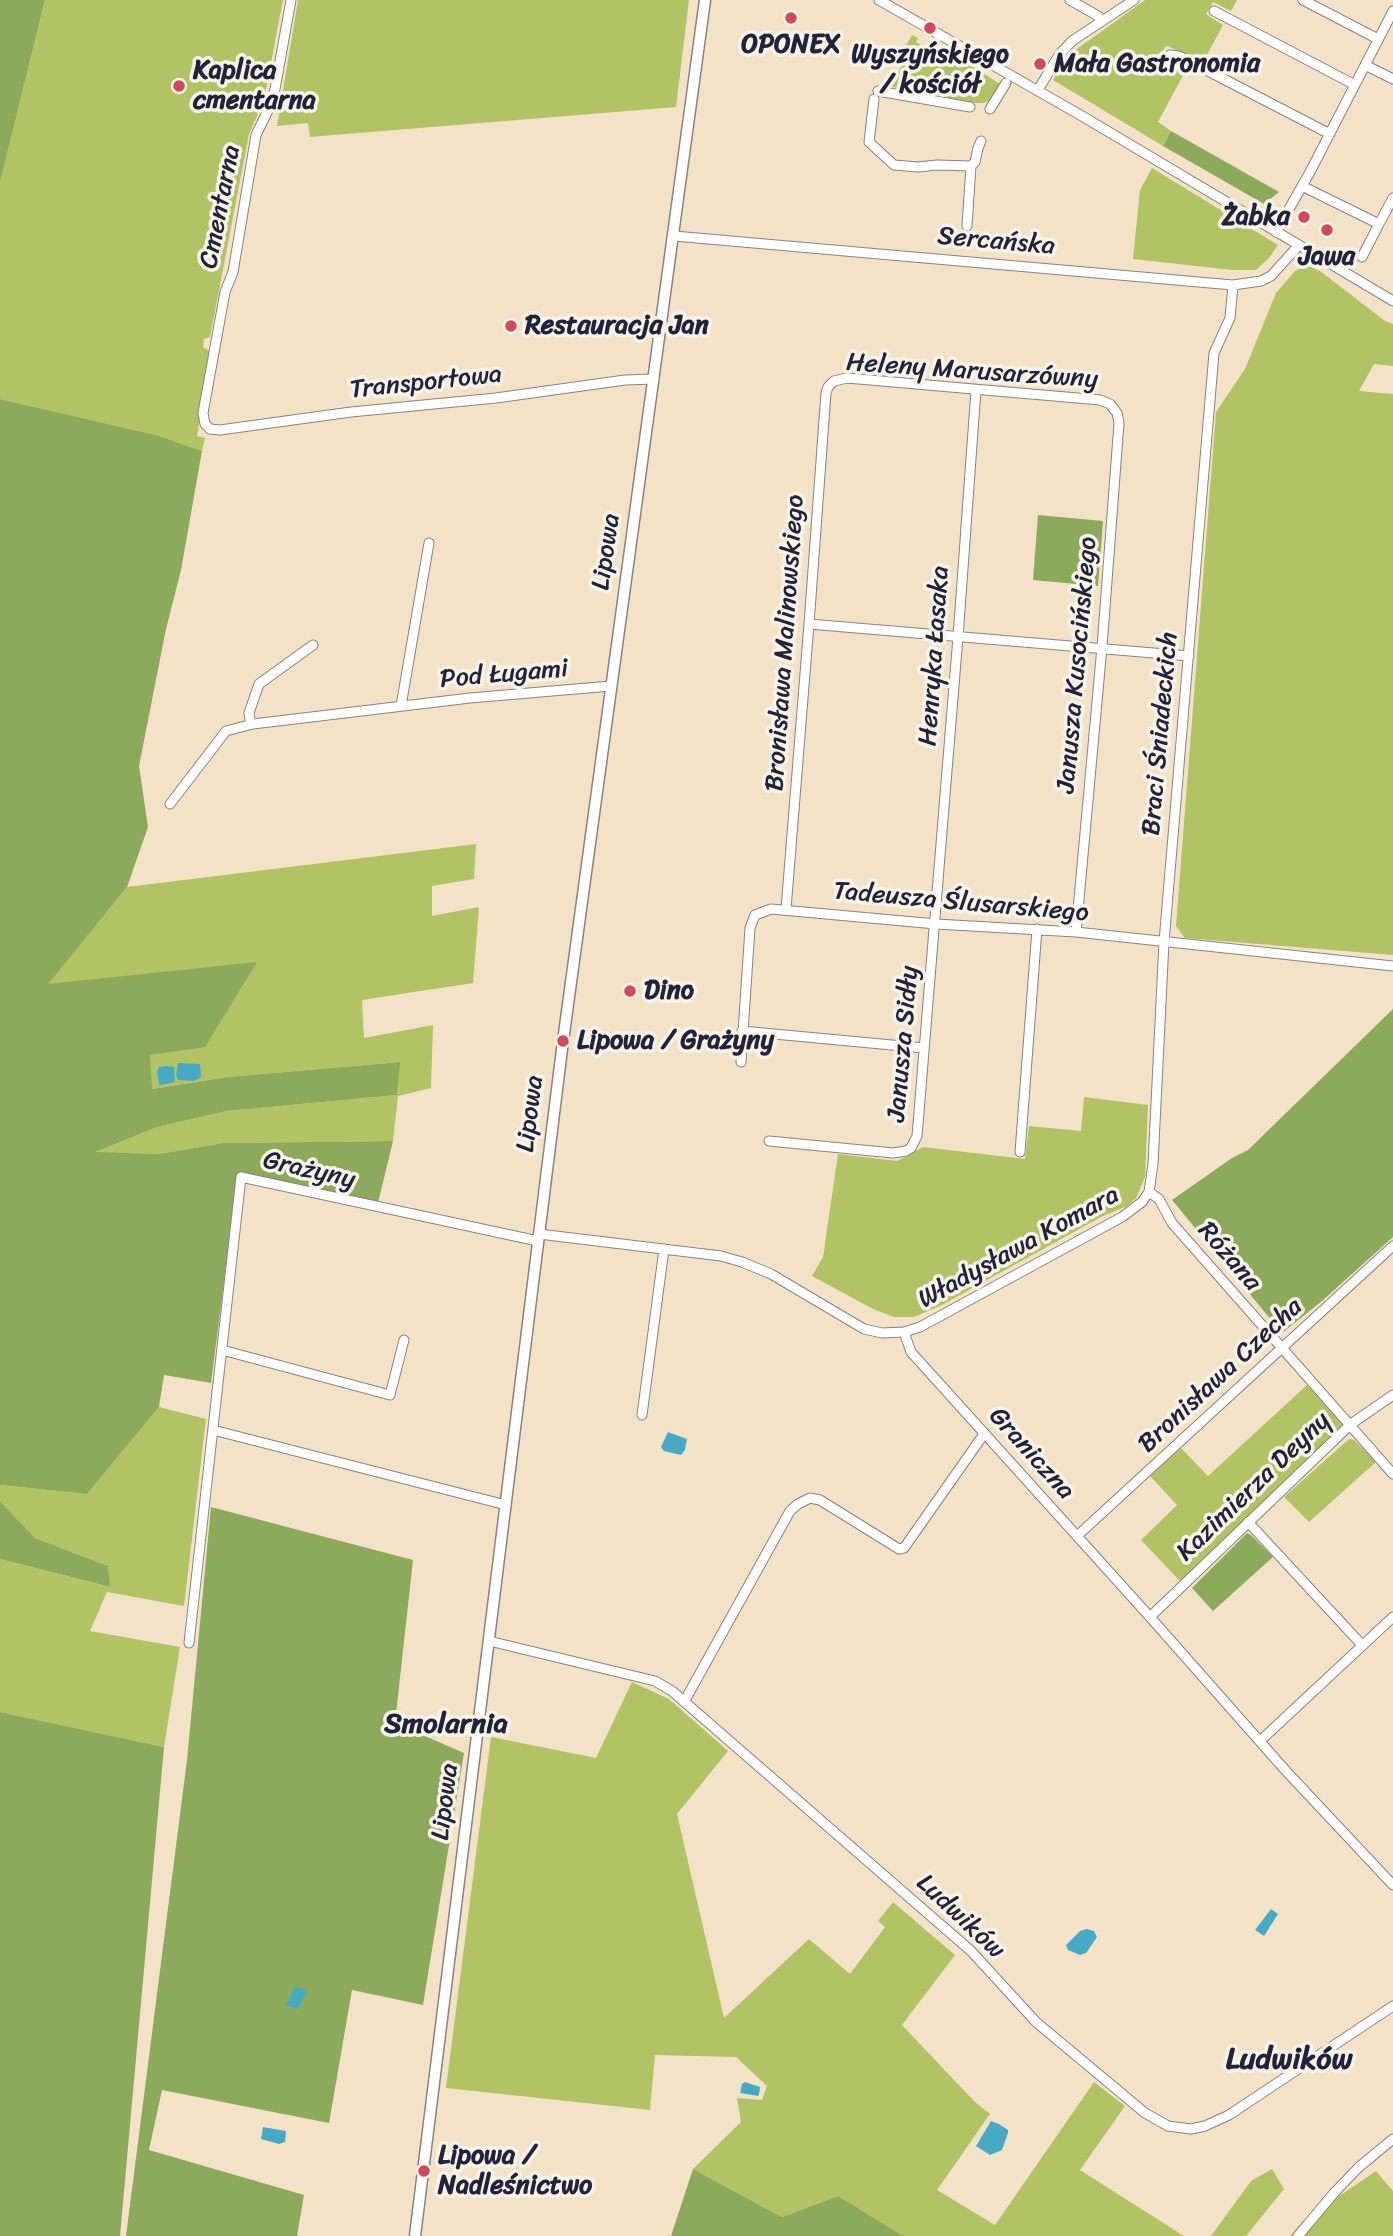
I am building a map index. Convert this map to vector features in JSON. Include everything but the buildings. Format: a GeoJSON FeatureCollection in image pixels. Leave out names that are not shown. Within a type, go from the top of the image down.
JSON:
{"type":"FeatureCollection","features":[{"type":"Feature","properties":{"kind":"main road","name":"Lipowa"},"geometry":{"type":"LineString","coordinates":[[415,2236],[538,1238],[705,0]]}},
{"type":"Feature","properties":{"kind":"street","name":"Cmentarna"},"geometry":{"type":"LineString","coordinates":[[205,424],[203,413],[225,292],[233,272],[256,135],[273,100],[291,0]]}},
{"type":"Feature","properties":{"kind":"street"},"geometry":{"type":"LineString","coordinates":[[879,0],[1038,90],[1393,301]]}},
{"type":"Feature","properties":{"kind":"street"},"geometry":{"type":"LineString","coordinates":[[1070,0],[1098,16],[1101,22]]}},
{"type":"Feature","properties":{"kind":"street"},"geometry":{"type":"LineString","coordinates":[[1038,90],[1059,55],[1072,41],[1135,0]]}},
{"type":"Feature","properties":{"kind":"street"},"geometry":{"type":"LineString","coordinates":[[1303,0],[1378,39]]}},
{"type":"Feature","properties":{"kind":"street"},"geometry":{"type":"LineString","coordinates":[[1214,11],[1355,85]]}},
{"type":"Feature","properties":{"kind":"street"},"geometry":{"type":"LineString","coordinates":[[1276,232],[1393,11]]}},
{"type":"Feature","properties":{"kind":"street"},"geometry":{"type":"LineString","coordinates":[[1170,55],[1179,56],[1330,134]]}},
{"type":"Feature","properties":{"kind":"street"},"geometry":{"type":"LineString","coordinates":[[1366,65],[1393,79]]}},
{"type":"Feature","properties":{"kind":"street"},"geometry":{"type":"LineString","coordinates":[[990,109],[1006,83]]}},
{"type":"Feature","properties":{"kind":"street"},"geometry":{"type":"LineString","coordinates":[[970,107],[876,95],[869,142],[894,165],[971,166]]}},
{"type":"Feature","properties":{"kind":"street"},"geometry":{"type":"LineString","coordinates":[[967,226],[971,166],[975,162],[981,141]]}},
{"type":"Feature","properties":{"kind":"street"},"geometry":{"type":"LineString","coordinates":[[1302,186],[1379,224]]}},
{"type":"Feature","properties":{"kind":"street"},"geometry":{"type":"LineString","coordinates":[[1362,257],[1393,198]]}},
{"type":"Feature","properties":{"kind":"street","name":"Sercańska"},"geometry":{"type":"LineString","coordinates":[[674,236],[1233,285],[1261,281],[1271,276],[1299,245]]}},
{"type":"Feature","properties":{"kind":"street","name":"Braci Śniadeckich"},"geometry":{"type":"LineString","coordinates":[[1149,1192],[1153,1164],[1164,942],[1214,353],[1230,318],[1233,285]]}},
{"type":"Feature","properties":{"kind":"street","name":"Heleny Marusarzówny"},"geometry":{"type":"LineString","coordinates":[[832,383],[847,378],[1100,400],[1110,404]]}},
{"type":"Feature","properties":{"kind":"street","name":"Transportowa"},"geometry":{"type":"LineString","coordinates":[[205,424],[210,429],[220,430],[351,412],[496,398],[625,380],[654,379]]}},
{"type":"Feature","properties":{"kind":"street","name":"Bronisława Malinowskiego"},"geometry":{"type":"LineString","coordinates":[[786,909],[826,393],[832,383]]}},
{"type":"Feature","properties":{"kind":"street","name":"Henryka Łasaka"},"geometry":{"type":"LineString","coordinates":[[936,924],[976,390]]}},
{"type":"Feature","properties":{"kind":"street","name":"Janusza Kusocińskiego"},"geometry":{"type":"LineString","coordinates":[[1076,932],[1119,424],[1117,413],[1110,404]]}},
{"type":"Feature","properties":{"kind":"street","name":"Pod Ługami"},"geometry":{"type":"LineString","coordinates":[[401,706],[429,543]]}},
{"type":"Feature","properties":{"kind":"street"},"geometry":{"type":"LineString","coordinates":[[810,624],[1189,656]]}},
{"type":"Feature","properties":{"kind":"street"},"geometry":{"type":"LineString","coordinates":[[253,724],[249,713],[259,684],[313,645]]}},
{"type":"Feature","properties":{"kind":"street","name":"Pod Ługami"},"geometry":{"type":"LineString","coordinates":[[170,804],[226,731],[253,724],[470,698],[611,687]]}},
{"type":"Feature","properties":{"kind":"street","name":"Tadeusza Ślusarskiego"},"geometry":{"type":"LineString","coordinates":[[742,1031],[750,928],[755,915],[771,909],[936,924],[1076,932],[1393,966]]}},
{"type":"Feature","properties":{"kind":"street","name":"Janusza Sidły"},"geometry":{"type":"LineString","coordinates":[[769,1141],[893,1153],[906,1151],[915,1143],[936,924]]}},
{"type":"Feature","properties":{"kind":"street"},"geometry":{"type":"LineString","coordinates":[[1020,1152],[1037,929]]}},
{"type":"Feature","properties":{"kind":"street"},"geometry":{"type":"LineString","coordinates":[[741,1062],[742,1031],[924,1048]]}},
{"type":"Feature","properties":{"kind":"street","name":"Grażyny"},"geometry":{"type":"LineString","coordinates":[[189,1643],[241,1177],[538,1238]]}},
{"type":"Feature","properties":{"kind":"street","name":"Władysława Komara"},"geometry":{"type":"LineString","coordinates":[[904,1332],[920,1327],[1122,1217],[1142,1202],[1149,1192]]}},
{"type":"Feature","properties":{"kind":"street","name":"Różana"},"geometry":{"type":"LineString","coordinates":[[1149,1192],[1159,1199],[1172,1223],[1393,1474]]}},
{"type":"Feature","properties":{"kind":"street"},"geometry":{"type":"LineString","coordinates":[[538,1238],[721,1256],[771,1274],[864,1329],[882,1333],[904,1332]]}},
{"type":"Feature","properties":{"kind":"street","name":"Bronisława Czecha"},"geometry":{"type":"LineString","coordinates":[[1077,1536],[1393,1246]]}},
{"type":"Feature","properties":{"kind":"street"},"geometry":{"type":"LineString","coordinates":[[642,1415],[664,1250]]}},
{"type":"Feature","properties":{"kind":"street","name":"Graniczna"},"geometry":{"type":"LineString","coordinates":[[904,1332],[911,1352],[1286,1771],[1393,1885]]}},
{"type":"Feature","properties":{"kind":"street"},"geometry":{"type":"LineString","coordinates":[[222,1350],[390,1395],[404,1340]]}},
{"type":"Feature","properties":{"kind":"street","name":"Kazimierza Deyny"},"geometry":{"type":"LineString","coordinates":[[1150,1617],[1350,1424],[1393,1395]]}},
{"type":"Feature","properties":{"kind":"street"},"geometry":{"type":"LineString","coordinates":[[213,1430],[506,1505]]}},
{"type":"Feature","properties":{"kind":"street"},"geometry":{"type":"LineString","coordinates":[[684,1702],[790,1511],[810,1498],[820,1500],[899,1549],[904,1548],[984,1434]]}},
{"type":"Feature","properties":{"kind":"street"},"geometry":{"type":"LineString","coordinates":[[1248,1521],[1362,1645]]}},
{"type":"Feature","properties":{"kind":"street"},"geometry":{"type":"LineString","coordinates":[[1260,1741],[1393,1616]]}},
{"type":"Feature","properties":{"kind":"street","name":"Ludwików"},"geometry":{"type":"LineString","coordinates":[[489,1641],[655,1681],[684,1702],[971,1951],[1036,2022],[1145,2113],[1168,2126],[1191,2129],[1222,2118],[1393,2007]]}},
{"type":"Feature","properties":{"kind":"street"},"geometry":{"type":"LineString","coordinates":[[1298,2236],[1359,2167],[1393,2139]]}},
{"type":"Feature","properties":{"kind":"green space"},"geometry":{"type":"Polygon","coordinates":[[[0,0],[45,0],[0,183],[0,0]]]}},
{"type":"Feature","properties":{"kind":"green space"},"geometry":{"type":"Polygon","coordinates":[[[45,0],[283,0],[264,100],[249,134],[210,337],[204,339],[203,347],[211,352],[197,436],[205,438],[202,451],[156,435],[0,399],[0,183],[45,0]]]}},
{"type":"Feature","properties":{"kind":"green space"},"geometry":{"type":"Polygon","coordinates":[[[298,0],[689,0],[676,107],[310,137],[308,123],[277,126],[298,0]]]}},
{"type":"Feature","properties":{"kind":"green space"},"geometry":{"type":"Polygon","coordinates":[[[1145,0],[1237,0],[1231,11],[1213,2],[1206,14],[1223,25],[1202,64],[1168,46],[1160,55],[1169,65],[1176,61],[1188,66],[1158,122],[1171,131],[1163,146],[1053,80],[1070,54],[1145,0]]]}},
{"type":"Feature","properties":{"kind":"green space"},"geometry":{"type":"Polygon","coordinates":[[[912,35],[918,38],[916,42],[956,56],[1000,84],[990,100],[976,103],[893,87],[888,78],[889,76],[895,79],[902,64],[897,61],[912,35]]]}},
{"type":"Feature","properties":{"kind":"green space"},"geometry":{"type":"Polygon","coordinates":[[[1171,131],[1279,192],[1264,204],[1163,146],[1171,131]]]}},
{"type":"Feature","properties":{"kind":"green space"},"geometry":{"type":"Polygon","coordinates":[[[1152,168],[1278,245],[1256,270],[1232,270],[1133,259],[1140,190],[1152,168]]]}},
{"type":"Feature","properties":{"kind":"green space"},"geometry":{"type":"Polygon","coordinates":[[[1307,265],[1320,271],[1385,321],[1393,324],[1393,366],[1374,364],[1359,391],[1393,394],[1393,955],[1185,938],[1176,926],[1216,412],[1245,369],[1276,293],[1295,271],[1307,265]]]}},
{"type":"Feature","properties":{"kind":"green space"},"geometry":{"type":"Polygon","coordinates":[[[0,399],[156,435],[202,451],[181,570],[166,629],[139,766],[148,827],[127,887],[48,984],[257,962],[205,1047],[150,1055],[152,1089],[227,1077],[400,1062],[397,1095],[227,1111],[157,1127],[96,1152],[159,1154],[223,1143],[393,1141],[378,1203],[238,1172],[211,1383],[164,1375],[159,1407],[87,1494],[0,1485],[0,399]]]}},
{"type":"Feature","properties":{"kind":"green space"},"geometry":{"type":"Polygon","coordinates":[[[1038,515],[1103,521],[1098,586],[1033,580],[1038,515]]]}},
{"type":"Feature","properties":{"kind":"green space"},"geometry":{"type":"Polygon","coordinates":[[[476,844],[474,879],[432,886],[432,916],[479,907],[473,983],[362,1000],[364,1038],[433,1025],[431,1088],[398,1096],[393,1141],[223,1143],[159,1154],[94,1153],[157,1127],[227,1111],[397,1095],[399,1062],[227,1077],[151,1089],[150,1055],[47,984],[127,887],[476,844]]]}},
{"type":"Feature","properties":{"kind":"green space"},"geometry":{"type":"Polygon","coordinates":[[[1393,1009],[1393,1237],[1282,1333],[1172,1200],[1232,1158],[1248,1150],[1393,1009]]]}},
{"type":"Feature","properties":{"kind":"green space"},"geometry":{"type":"Polygon","coordinates":[[[1084,1097],[1148,1105],[1145,1177],[1136,1198],[1127,1206],[1101,1217],[942,1305],[914,1317],[894,1317],[873,1309],[812,1276],[823,1257],[838,1154],[897,1161],[923,1147],[1025,1159],[1029,1126],[1081,1131],[1084,1097]]]}},
{"type":"Feature","properties":{"kind":"green space"},"geometry":{"type":"Polygon","coordinates":[[[1307,1385],[1343,1425],[1182,1581],[1178,1579],[1141,1540],[1177,1505],[1150,1476],[1181,1448],[1208,1476],[1307,1385]]]}},
{"type":"Feature","properties":{"kind":"green space"},"geometry":{"type":"Polygon","coordinates":[[[159,1407],[206,1419],[184,1606],[107,1592],[90,1631],[180,1647],[164,1747],[0,1712],[0,1559],[109,1587],[108,1566],[35,1538],[0,1501],[0,1485],[87,1494],[159,1407]]]}},
{"type":"Feature","properties":{"kind":"green space"},"geometry":{"type":"Polygon","coordinates":[[[1349,1439],[1354,1440],[1376,1462],[1309,1522],[1284,1497],[1349,1439]]]}},
{"type":"Feature","properties":{"kind":"green space"},"geometry":{"type":"Polygon","coordinates":[[[0,1501],[35,1538],[108,1566],[110,1587],[0,1559],[0,1501]]]}},
{"type":"Feature","properties":{"kind":"green space"},"geometry":{"type":"Polygon","coordinates":[[[211,1507],[413,1560],[395,1723],[464,1753],[423,2005],[352,1990],[329,2123],[162,2090],[149,2150],[304,2195],[297,2236],[126,2236],[187,1760],[211,1507]]]}},
{"type":"Feature","properties":{"kind":"green space"},"geometry":{"type":"Polygon","coordinates":[[[1247,1533],[1273,1557],[1213,1611],[1192,1588],[1247,1533]]]}},
{"type":"Feature","properties":{"kind":"green space"},"geometry":{"type":"Polygon","coordinates":[[[632,1682],[669,1699],[728,1751],[677,1814],[724,2018],[809,1939],[850,1974],[885,1927],[878,1921],[893,1902],[955,1955],[902,2025],[975,2102],[990,2114],[937,2190],[995,2225],[1094,2082],[1125,2106],[1080,2170],[1184,2236],[901,2236],[838,2196],[782,2217],[693,2169],[741,2122],[737,2098],[762,2100],[767,2086],[736,2057],[655,2055],[650,2110],[446,2088],[491,1737],[596,1758],[632,1682]]]}},
{"type":"Feature","properties":{"kind":"green space"},"geometry":{"type":"Polygon","coordinates":[[[0,1712],[164,1747],[120,2236],[0,2236],[0,1712]]]}},
{"type":"Feature","properties":{"kind":"green space"},"geometry":{"type":"Polygon","coordinates":[[[693,2169],[782,2217],[838,2196],[903,2236],[671,2236],[693,2169]]]}},
{"type":"Feature","properties":{"kind":"green space"},"geometry":{"type":"Polygon","coordinates":[[[1272,2169],[1284,2189],[1246,2236],[1211,2236],[1251,2181],[1272,2169]]]}},
{"type":"Feature","properties":{"kind":"green space"},"geometry":{"type":"Polygon","coordinates":[[[1376,2171],[1393,2191],[1393,2236],[1290,2236],[1304,2220],[1376,2171]]]}},
{"type":"Feature","properties":{"kind":"water"},"geometry":{"type":"Polygon","coordinates":[[[178,1063],[200,1064],[201,1077],[194,1081],[178,1080],[178,1063]]]}},
{"type":"Feature","properties":{"kind":"water"},"geometry":{"type":"Polygon","coordinates":[[[159,1067],[174,1067],[175,1082],[161,1085],[157,1071],[159,1067]]]}},
{"type":"Feature","properties":{"kind":"water"},"geometry":{"type":"Polygon","coordinates":[[[668,1432],[687,1439],[681,1455],[664,1451],[661,1447],[668,1432]]]}},
{"type":"Feature","properties":{"kind":"water"},"geometry":{"type":"Polygon","coordinates":[[[1271,1909],[1278,1914],[1264,1936],[1255,1930],[1271,1909]]]}},
{"type":"Feature","properties":{"kind":"water"},"geometry":{"type":"Polygon","coordinates":[[[1080,1931],[1094,1931],[1097,1937],[1086,1953],[1080,1955],[1068,1950],[1066,1945],[1080,1931]]]}},
{"type":"Feature","properties":{"kind":"water"},"geometry":{"type":"Polygon","coordinates":[[[295,1987],[307,1992],[298,2009],[286,2005],[295,1987]]]}},
{"type":"Feature","properties":{"kind":"water"},"geometry":{"type":"Polygon","coordinates":[[[745,2082],[760,2087],[758,2096],[740,2093],[745,2082]]]}},
{"type":"Feature","properties":{"kind":"water"},"geometry":{"type":"Polygon","coordinates":[[[991,2121],[1008,2130],[1008,2133],[1002,2150],[990,2155],[976,2146],[991,2121]]]}},
{"type":"Feature","properties":{"kind":"water"},"geometry":{"type":"Polygon","coordinates":[[[263,2127],[286,2131],[285,2142],[279,2144],[261,2139],[263,2127]]]}},
{"type":"Feature","properties":{"kind":"place","name":"OPONEX"},"geometry":{"type":"Point","coordinates":[791,18]}},
{"type":"Feature","properties":{"kind":"place","name":"Wyszyńskiego / kościół"},"geometry":{"type":"Point","coordinates":[930,28]}},
{"type":"Feature","properties":{"kind":"place","name":"Mała Gastronomia"},"geometry":{"type":"Point","coordinates":[1040,64]}},
{"type":"Feature","properties":{"kind":"place","name":"Kaplica cmentarna"},"geometry":{"type":"Point","coordinates":[179,86]}},
{"type":"Feature","properties":{"kind":"place","name":"Żabka"},"geometry":{"type":"Point","coordinates":[1304,217]}},
{"type":"Feature","properties":{"kind":"place","name":"Jawa"},"geometry":{"type":"Point","coordinates":[1327,230]}},
{"type":"Feature","properties":{"kind":"place","name":"Restauracja Jan"},"geometry":{"type":"Point","coordinates":[511,326]}},
{"type":"Feature","properties":{"kind":"place","name":"Dino"},"geometry":{"type":"Point","coordinates":[630,991]}},
{"type":"Feature","properties":{"kind":"place","name":"Lipowa / Grażyny"},"geometry":{"type":"Point","coordinates":[563,1041]}},
{"type":"Feature","properties":{"kind":"place","name":"Lipowa / Nadleśnictwo"},"geometry":{"type":"Point","coordinates":[424,2171]}},
{"type":"Feature","properties":{"kind":"district","name":"Smolarnia"},"geometry":{"type":"Point","coordinates":[446,1725]}},
{"type":"Feature","properties":{"kind":"district","name":"Ludwików"},"geometry":{"type":"Point","coordinates":[1289,2060]}}]}
